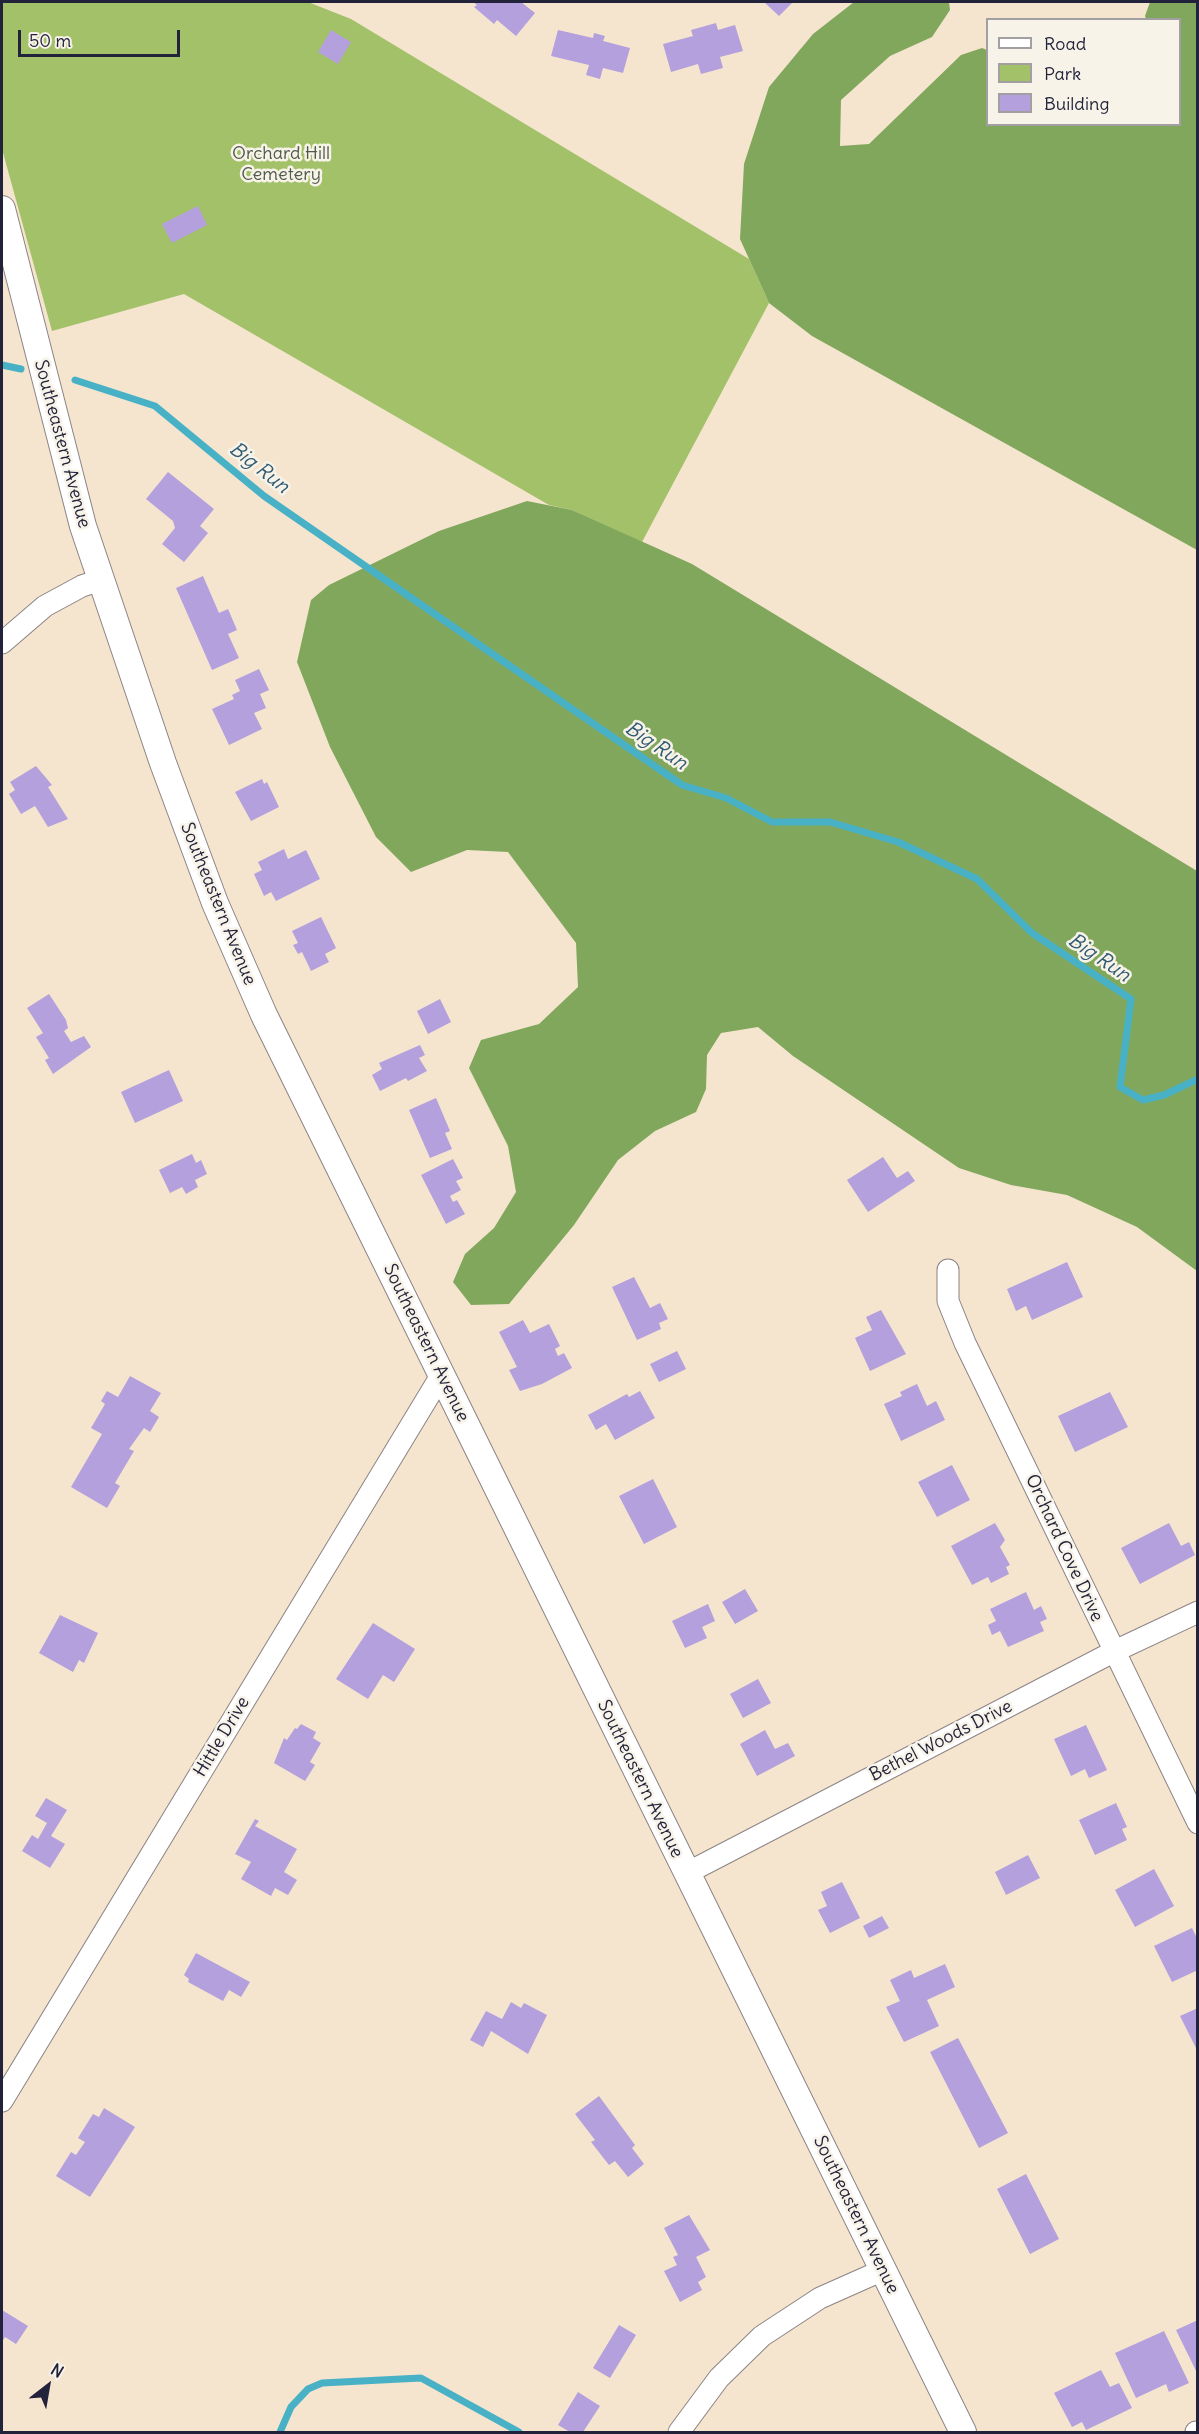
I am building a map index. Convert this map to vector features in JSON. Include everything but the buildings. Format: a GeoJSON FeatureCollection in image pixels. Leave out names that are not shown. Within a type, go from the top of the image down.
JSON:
{"type":"FeatureCollection","features":[{"type":"Feature","properties":{"kind":"street","name":"Southeastern Avenue"},"geometry":{"type":"LineString","coordinates":[[2,209],[83,526],[159,753],[215,903],[264,1015],[963,2433]]}},
{"type":"Feature","properties":{"kind":"street"},"geometry":{"type":"LineString","coordinates":[[2,643],[45,606],[82,586],[100,580]]}},
{"type":"Feature","properties":{"kind":"street","name":"Orchard Cove Drive"},"geometry":{"type":"LineString","coordinates":[[948,1270],[948,1302],[965,1343],[1197,1823]]}},
{"type":"Feature","properties":{"kind":"street","name":"Hittle Drive"},"geometry":{"type":"LineString","coordinates":[[2,2101],[442,1374]]}},
{"type":"Feature","properties":{"kind":"street","name":"Bethel Woods Drive"},"geometry":{"type":"LineString","coordinates":[[687,1873],[1113,1652],[1197,1612]]}},
{"type":"Feature","properties":{"kind":"street"},"geometry":{"type":"LineString","coordinates":[[679,2433],[706,2393],[762,2336],[820,2298],[883,2270]]}},
{"type":"Feature","properties":{"kind":"green space","name":"Orchard Hill Cemetery"},"geometry":{"type":"Polygon","coordinates":[[[2,2],[308,2],[351,19],[749,259],[769,303],[642,542],[572,510],[549,505],[184,294],[52,331],[2,149],[2,2]]]}},
{"type":"Feature","properties":{"kind":"green space"},"geometry":{"type":"Polygon","coordinates":[[[854,2],[949,2],[950,10],[932,37],[890,56],[841,100],[840,146],[869,144],[961,55],[982,48],[986,50],[986,126],[1181,126],[1181,18],[1146,18],[1145,16],[1150,2],[1197,2],[1197,550],[812,336],[769,303],[740,239],[744,164],[769,87],[813,34],[854,2]]]}},
{"type":"Feature","properties":{"kind":"green space"},"geometry":{"type":"Polygon","coordinates":[[[527,501],[572,510],[692,564],[1197,871],[1197,1271],[1137,1227],[1067,1195],[1011,1185],[959,1168],[793,1056],[758,1027],[721,1033],[707,1055],[706,1089],[696,1112],[655,1131],[618,1160],[574,1225],[509,1304],[471,1305],[453,1282],[465,1254],[494,1228],[516,1192],[508,1146],[469,1068],[481,1040],[539,1024],[578,987],[576,943],[508,852],[467,850],[411,872],[376,837],[330,747],[297,662],[311,600],[329,585],[439,531],[527,501]]]}},
{"type":"Feature","properties":{"kind":"waterway","name":"Big Run"},"geometry":{"type":"LineString","coordinates":[[2,365],[21,369]]}},
{"type":"Feature","properties":{"kind":"waterway","name":"Big Run"},"geometry":{"type":"LineString","coordinates":[[75,380],[155,406],[264,496],[682,785],[726,798],[772,822],[830,822],[898,842],[977,879],[1032,933],[1131,999],[1120,1087],[1143,1100],[1164,1095],[1198,1079]]}},
{"type":"Feature","properties":{"kind":"waterway"},"geometry":{"type":"LineString","coordinates":[[280,2432],[291,2407],[308,2389],[322,2383],[421,2378],[519,2432]]}}]}
